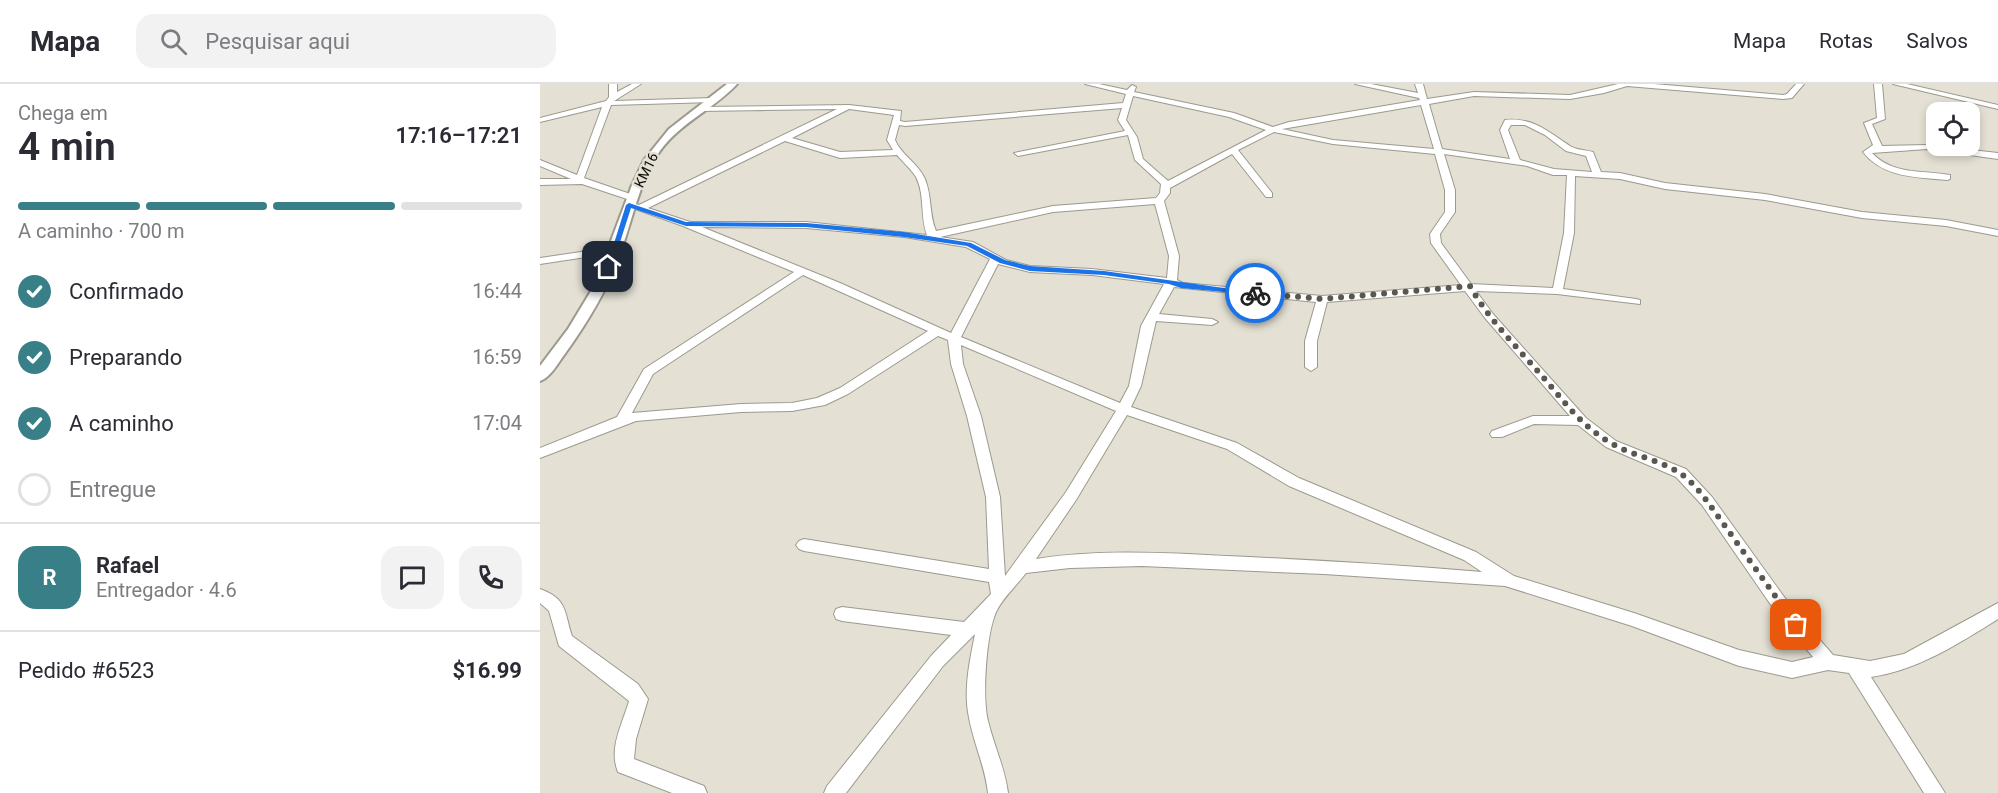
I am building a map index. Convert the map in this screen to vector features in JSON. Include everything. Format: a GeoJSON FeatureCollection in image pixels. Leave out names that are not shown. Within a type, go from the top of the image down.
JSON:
{"type":"FeatureCollection","features":[{"type":"Feature","properties":{"kind":"street"},"geometry":{"type":"LineString","coordinates":[[583,180],[611,100],[613,84]]}},
{"type":"Feature","properties":{"kind":"street"},"geometry":{"type":"LineString","coordinates":[[611,100],[637,84]]}},
{"type":"Feature","properties":{"kind":"street","name":"KM16"},"geometry":{"type":"LineString","coordinates":[[540,376],[570,338],[594,302],[654,151],[673,131],[733,84]]}},
{"type":"Feature","properties":{"kind":"street"},"geometry":{"type":"LineString","coordinates":[[1089,84],[1114,90],[1133,88],[1231,115],[1271,129],[1356,145],[1439,152],[1516,162],[1553,172],[1630,177],[1665,186],[1775,198],[1862,215],[1946,223],[1998,233]]}},
{"type":"Feature","properties":{"kind":"street"},"geometry":{"type":"LineString","coordinates":[[1359,84],[1423,100]]}},
{"type":"Feature","properties":{"kind":"street"},"geometry":{"type":"LineString","coordinates":[[1419,84],[1450,190],[1450,212],[1438,228],[1435,238],[1483,308],[1581,421],[1611,444],[1670,467],[1692,484],[1707,501],[1786,613],[1828,663]]}},
{"type":"Feature","properties":{"kind":"street"},"geometry":{"type":"LineString","coordinates":[[934,237],[1053,209],[1159,201],[1165,193],[1166,186],[1183,174],[1234,150],[1271,129],[1423,100],[1483,93],[1545,98],[1570,97],[1598,93],[1626,84],[1783,97],[1789,96],[1800,84]]}},
{"type":"Feature","properties":{"kind":"street"},"geometry":{"type":"LineString","coordinates":[[1878,84],[1881,119],[1868,123],[1878,146],[1867,152],[1868,155],[1888,168],[1947,177]]}},
{"type":"Feature","properties":{"kind":"street"},"geometry":{"type":"LineString","coordinates":[[1899,84],[1998,107]]}},
{"type":"Feature","properties":{"kind":"street"},"geometry":{"type":"LineString","coordinates":[[1133,88],[1125,105],[1122,120],[1130,132],[1139,160],[1166,186]]}},
{"type":"Feature","properties":{"kind":"street"},"geometry":{"type":"LineString","coordinates":[[540,120],[611,100],[713,100]]}},
{"type":"Feature","properties":{"kind":"street"},"geometry":{"type":"LineString","coordinates":[[899,124],[1125,105]]}},
{"type":"Feature","properties":{"kind":"street"},"geometry":{"type":"LineString","coordinates":[[634,203],[785,138],[849,107]]}},
{"type":"Feature","properties":{"kind":"street"},"geometry":{"type":"LineString","coordinates":[[702,108],[849,107],[898,113],[899,124],[891,140],[898,152],[920,177],[925,192],[928,224],[934,237]]}},
{"type":"Feature","properties":{"kind":"street"},"geometry":{"type":"LineString","coordinates":[[1516,162],[1504,129],[1508,122],[1526,123],[1548,133],[1569,149],[1590,154],[1597,174]]}},
{"type":"Feature","properties":{"kind":"street"},"geometry":{"type":"LineString","coordinates":[[1018,153],[1130,132]]}},
{"type":"Feature","properties":{"kind":"street"},"geometry":{"type":"LineString","coordinates":[[785,138],[840,155],[898,152]]}},
{"type":"Feature","properties":{"kind":"street"},"geometry":{"type":"LineString","coordinates":[[1873,149],[1927,147],[1998,156]]}},
{"type":"Feature","properties":{"kind":"street"},"geometry":{"type":"LineString","coordinates":[[1234,150],[1269,195]]}},
{"type":"Feature","properties":{"kind":"street"},"geometry":{"type":"LineString","coordinates":[[540,163],[802,271],[937,332],[1123,410],[1232,446],[1294,482],[1470,556],[1509,580]]}},
{"type":"Feature","properties":{"kind":"street"},"geometry":{"type":"LineString","coordinates":[[1153,173],[1183,174]]}},
{"type":"Feature","properties":{"kind":"street"},"geometry":{"type":"LineString","coordinates":[[1557,291],[1571,231],[1571,173]]}},
{"type":"Feature","properties":{"kind":"street"},"geometry":{"type":"LineString","coordinates":[[540,182],[583,180]]}},
{"type":"Feature","properties":{"kind":"street"},"geometry":{"type":"LineString","coordinates":[[834,793],[937,661],[968,630],[995,592],[1021,568],[1071,496],[1123,410],[1135,386],[1147,326],[1171,282],[1174,256],[1159,201]]}},
{"type":"Feature","properties":{"kind":"street"},"geometry":{"type":"LineString","coordinates":[[686,224],[816,225],[934,237],[969,244],[1009,264],[1030,269],[1104,273],[1171,282],[1181,286],[1322,299],[1470,286],[1557,291],[1636,302]]}},
{"type":"Feature","properties":{"kind":"street"},"geometry":{"type":"LineString","coordinates":[[540,261],[615,250]]}},
{"type":"Feature","properties":{"kind":"street"},"geometry":{"type":"LineString","coordinates":[[996,257],[954,339],[957,364],[975,416],[993,497],[995,592],[983,638],[976,710],[994,763],[998,793]]}},
{"type":"Feature","properties":{"kind":"street"},"geometry":{"type":"LineString","coordinates":[[622,420],[648,372],[802,271]]}},
{"type":"Feature","properties":{"kind":"street"},"geometry":{"type":"LineString","coordinates":[[1311,368],[1311,341],[1322,299]]}},
{"type":"Feature","properties":{"kind":"street"},"geometry":{"type":"LineString","coordinates":[[1152,317],[1212,322]]}},
{"type":"Feature","properties":{"kind":"street"},"geometry":{"type":"LineString","coordinates":[[540,453],[622,420],[645,415],[792,407],[820,402],[844,392],[937,332]]}},
{"type":"Feature","properties":{"kind":"street"},"geometry":{"type":"LineString","coordinates":[[1497,434],[1533,420],[1581,421]]}},
{"type":"Feature","properties":{"kind":"street"},"geometry":{"type":"LineString","coordinates":[[804,545],[995,592]]}},
{"type":"Feature","properties":{"kind":"street"},"geometry":{"type":"LineString","coordinates":[[1021,568],[1052,562],[1108,558],[1342,567],[1509,580],[1634,620],[1739,658],[1792,670],[1828,663],[1870,669],[1908,661],[1998,610]]}},
{"type":"Feature","properties":{"kind":"street"},"geometry":{"type":"LineString","coordinates":[[540,596],[554,602],[557,607],[565,641],[632,690],[639,699],[625,737],[623,753],[625,765],[697,793]]}},
{"type":"Feature","properties":{"kind":"street"},"geometry":{"type":"LineString","coordinates":[[842,614],[968,630]]}},
{"type":"Feature","properties":{"kind":"street"},"geometry":{"type":"LineString","coordinates":[[1855,667],[1935,793]]}},
{"type":"Feature","properties":{"kind":"way so far"},"geometry":{"type":"LineString","coordinates":[[1255,293],[1322,299],[1470,286],[1483,308],[1518,351],[1588,428],[1611,444],[1670,467],[1681,473],[1692,484],[1707,501],[1796,625]]}},
{"type":"Feature","properties":{"kind":"route"},"geometry":{"type":"LineString","coordinates":[[608,267],[629,205],[686,224],[806,225],[904,234],[969,244],[993,255],[1002,262],[1030,269],[1104,273],[1171,282],[1181,286],[1255,293]]}}]}
